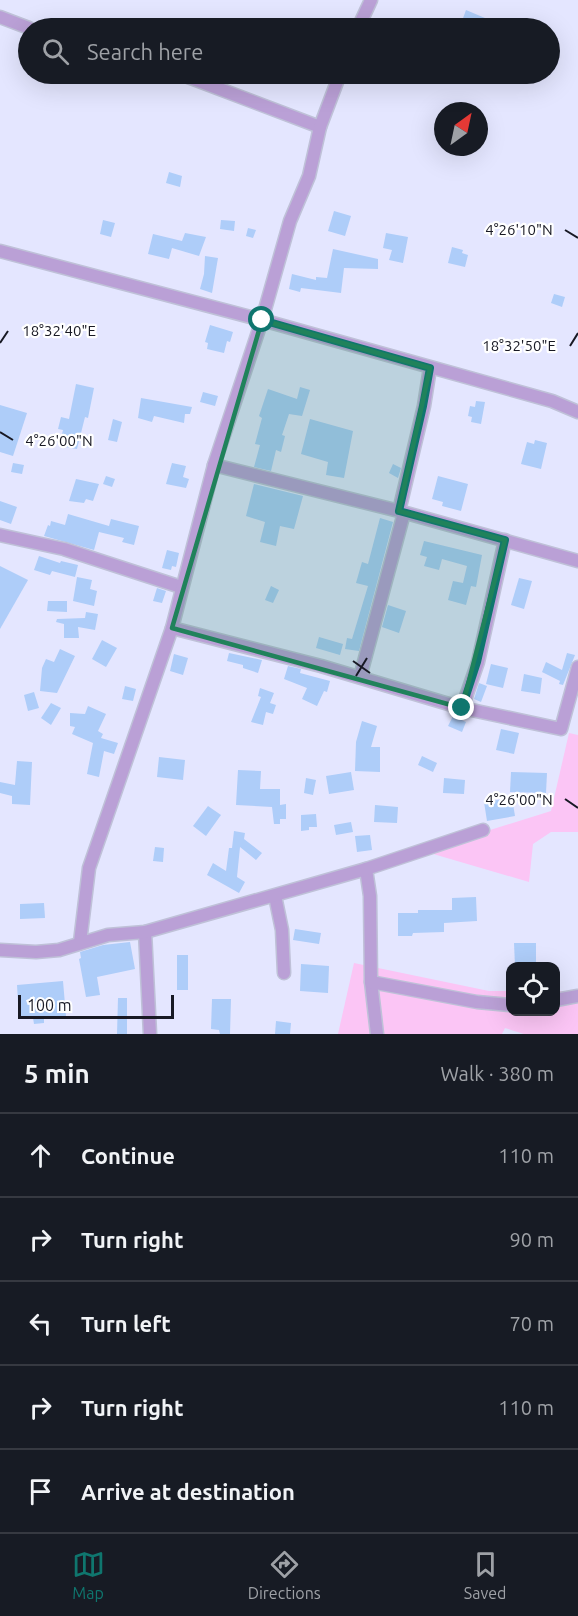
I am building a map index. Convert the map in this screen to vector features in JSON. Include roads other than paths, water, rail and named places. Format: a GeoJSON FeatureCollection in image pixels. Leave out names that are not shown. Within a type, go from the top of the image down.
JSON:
{"type":"FeatureCollection","features":[{"type":"Feature","properties":{"kind":"street"},"geometry":{"type":"LineString","coordinates":[[362,18],[372,0]]}},
{"type":"Feature","properties":{"kind":"street"},"geometry":{"type":"LineString","coordinates":[[0,17],[18,24]]}},
{"type":"Feature","properties":{"kind":"street"},"geometry":{"type":"LineString","coordinates":[[206,84],[320,127]]}},
{"type":"Feature","properties":{"kind":"street"},"geometry":{"type":"LineString","coordinates":[[80,942],[89,868],[172,628],[214,465],[262,320],[290,221],[309,176],[320,127],[336,84]]}},
{"type":"Feature","properties":{"kind":"street"},"geometry":{"type":"LineString","coordinates":[[0,251],[552,400],[578,412]]}},
{"type":"Feature","properties":{"kind":"street"},"geometry":{"type":"LineString","coordinates":[[360,677],[401,512],[430,368]]}},
{"type":"Feature","properties":{"kind":"street"},"geometry":{"type":"LineString","coordinates":[[214,465],[401,512],[578,561]]}},
{"type":"Feature","properties":{"kind":"street"},"geometry":{"type":"LineString","coordinates":[[0,535],[64,549],[181,587]]}},
{"type":"Feature","properties":{"kind":"street"},"geometry":{"type":"LineString","coordinates":[[462,708],[477,662],[505,540]]}},
{"type":"Feature","properties":{"kind":"street"},"geometry":{"type":"LineString","coordinates":[[172,628],[360,677],[462,708],[561,729],[578,667]]}},
{"type":"Feature","properties":{"kind":"street"},"geometry":{"type":"LineString","coordinates":[[0,950],[36,952],[59,950],[108,935],[145,932],[366,869],[483,830]]}},
{"type":"Feature","properties":{"kind":"street"},"geometry":{"type":"LineString","coordinates":[[366,869],[370,896],[371,982],[377,1034]]}},
{"type":"Feature","properties":{"kind":"street"},"geometry":{"type":"LineString","coordinates":[[275,896],[282,930],[284,973]]}},
{"type":"Feature","properties":{"kind":"street"},"geometry":{"type":"LineString","coordinates":[[145,932],[150,1034]]}},
{"type":"Feature","properties":{"kind":"street"},"geometry":{"type":"LineString","coordinates":[[371,982],[477,1002],[506,1005]]}},
{"type":"Feature","properties":{"kind":"street"},"geometry":{"type":"LineString","coordinates":[[560,999],[578,996]]}}]}
